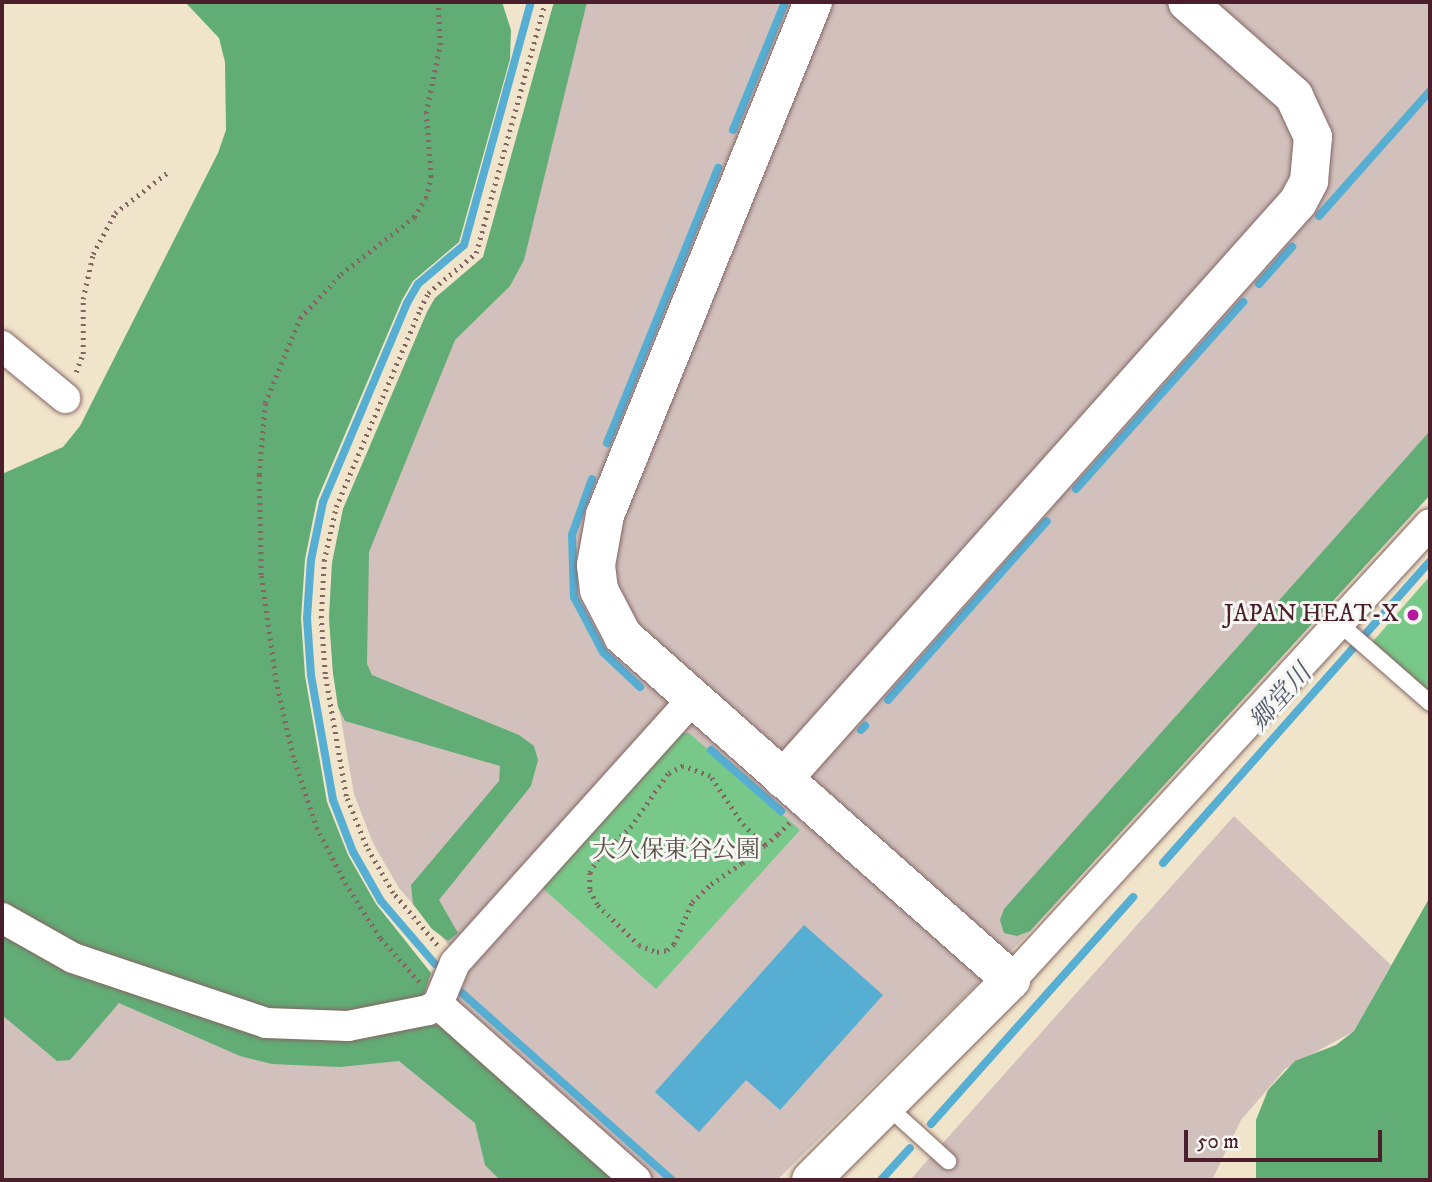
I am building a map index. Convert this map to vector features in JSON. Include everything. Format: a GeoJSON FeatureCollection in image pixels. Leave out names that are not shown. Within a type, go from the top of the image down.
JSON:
{"type":"FeatureCollection","features":[{"type":"Feature","properties":{"kind":"street"},"geometry":{"type":"LineString","coordinates":[[813,2],[598,540],[598,578],[608,614],[623,636],[1012,980]]}},
{"type":"Feature","properties":{"kind":"street"},"geometry":{"type":"LineString","coordinates":[[783,779],[1298,202],[1309,181],[1313,137],[1294,96],[1187,2]]}},
{"type":"Feature","properties":{"kind":"street"},"geometry":{"type":"LineString","coordinates":[[2,346],[65,398]]}},
{"type":"Feature","properties":{"kind":"street"},"geometry":{"type":"LineString","coordinates":[[819,1178],[886,1105],[1012,980],[1346,629],[1430,524]]}},
{"type":"Feature","properties":{"kind":"street"},"geometry":{"type":"LineString","coordinates":[[2,918],[63,954],[266,1023],[348,1026],[428,1010],[438,1004],[455,962],[693,699]]}},
{"type":"Feature","properties":{"kind":"street"},"geometry":{"type":"LineString","coordinates":[[438,1004],[636,1180]]}},
{"type":"Feature","properties":{"kind":"lane"},"geometry":{"type":"LineString","coordinates":[[1346,629],[1430,703]]}},
{"type":"Feature","properties":{"kind":"lane"},"geometry":{"type":"LineString","coordinates":[[886,1105],[948,1161]]}},
{"type":"Feature","properties":{"kind":"path"},"geometry":{"type":"LineString","coordinates":[[438,2],[440,45],[426,113],[431,177],[426,198],[414,217],[341,274],[300,318],[265,402],[258,475],[261,575],[276,682],[297,769],[317,829],[346,885],[380,938],[438,1004]]}},
{"type":"Feature","properties":{"kind":"path"},"geometry":{"type":"LineString","coordinates":[[455,962],[393,893],[366,846],[346,796],[325,674],[321,618],[324,561],[336,507],[420,309],[428,293],[476,253],[545,2]]}},
{"type":"Feature","properties":{"kind":"path"},"geometry":{"type":"LineString","coordinates":[[65,398],[83,354],[83,299],[93,254],[115,213],[168,172]]}},
{"type":"Feature","properties":{"kind":"path"},"geometry":{"type":"LineString","coordinates":[[765,845],[744,826],[710,776],[683,766],[668,774],[632,827],[598,859],[590,873],[590,890],[598,905],[639,945],[657,952],[667,950],[674,944],[692,902],[765,845],[796,814]]}},
{"type":"Feature","properties":{"kind":"shaded area"},"geometry":{"type":"Polygon","coordinates":[[[554,2],[1430,2],[1430,495],[1025,937],[777,1180],[2,1180],[2,930],[419,1000],[431,973],[454,951],[399,888],[373,843],[354,794],[333,673],[329,618],[332,563],[343,509],[427,312],[435,298],[483,257],[554,2]]]}},
{"type":"Feature","properties":{"kind":"shaded area"},"geometry":{"type":"Polygon","coordinates":[[[1234,816],[1391,965],[1354,1031],[1285,1069],[1241,1120],[1212,1180],[910,1180],[1234,816]]]}},
{"type":"Feature","properties":{"kind":"green space"},"geometry":{"type":"Polygon","coordinates":[[[185,2],[502,2],[511,30],[510,59],[459,242],[413,281],[402,300],[317,500],[305,559],[301,618],[305,676],[327,802],[348,855],[376,904],[431,973],[424,994],[411,1004],[294,1017],[76,948],[2,907],[2,474],[63,447],[80,426],[218,153],[226,130],[225,62],[219,38],[185,2]]]}},
{"type":"Feature","properties":{"kind":"green space"},"geometry":{"type":"Polygon","coordinates":[[[554,2],[587,2],[524,260],[510,286],[455,340],[369,552],[367,664],[372,675],[519,735],[534,746],[538,760],[531,786],[439,900],[458,933],[448,941],[432,929],[413,904],[411,885],[499,781],[500,766],[345,721],[338,707],[333,673],[329,618],[332,563],[343,509],[427,312],[435,298],[483,257],[554,2]]]}},
{"type":"Feature","properties":{"kind":"green space"},"geometry":{"type":"Polygon","coordinates":[[[1430,431],[1430,495],[1030,931],[1017,936],[1004,933],[1000,920],[1004,909],[1430,431]]]}},
{"type":"Feature","properties":{"kind":"green space","name":"JAPAN HEAT-X"},"geometry":{"type":"Polygon","coordinates":[[[1430,576],[1430,713],[1362,654],[1430,576]]]}},
{"type":"Feature","properties":{"kind":"green space","name":"大久保東谷公園"},"geometry":{"type":"Polygon","coordinates":[[[675,733],[689,733],[800,830],[656,989],[539,885],[675,733]]]}},
{"type":"Feature","properties":{"kind":"green space"},"geometry":{"type":"Polygon","coordinates":[[[1430,897],[1430,1180],[1256,1180],[1256,1120],[1268,1090],[1295,1061],[1336,1045],[1354,1031],[1430,897]]]}},
{"type":"Feature","properties":{"kind":"green space"},"geometry":{"type":"Polygon","coordinates":[[[2,930],[264,1033],[440,1025],[615,1180],[500,1180],[485,1165],[475,1123],[399,1061],[340,1067],[272,1064],[240,1056],[119,1003],[70,1060],[57,1061],[2,1015],[2,930]]]}},
{"type":"Feature","properties":{"kind":"water"},"geometry":{"type":"Polygon","coordinates":[[[804,925],[883,995],[780,1110],[746,1080],[699,1132],[655,1092],[804,925]]]}},
{"type":"Feature","properties":{"kind":"waterway"},"geometry":{"type":"LineString","coordinates":[[435,964],[381,901],[353,852],[333,800],[311,675],[307,618],[311,560],[323,502],[407,303],[418,284],[464,245],[531,2]]}},
{"type":"Feature","properties":{"kind":"waterway"},"geometry":{"type":"LineString","coordinates":[[733,130],[785,2]]}},
{"type":"Feature","properties":{"kind":"waterway"},"geometry":{"type":"LineString","coordinates":[[1319,216],[1430,91]]}},
{"type":"Feature","properties":{"kind":"waterway"},"geometry":{"type":"LineString","coordinates":[[607,443],[718,168]]}},
{"type":"Feature","properties":{"kind":"waterway"},"geometry":{"type":"LineString","coordinates":[[1259,284],[1292,247]]}},
{"type":"Feature","properties":{"kind":"waterway"},"geometry":{"type":"LineString","coordinates":[[1076,489],[1243,302]]}},
{"type":"Feature","properties":{"kind":"waterway"},"geometry":{"type":"LineString","coordinates":[[592,479],[572,535],[574,597],[603,652],[640,687]]}},
{"type":"Feature","properties":{"kind":"waterway"},"geometry":{"type":"LineString","coordinates":[[888,700],[1047,521]]}},
{"type":"Feature","properties":{"kind":"waterway","name":"郷堂川"},"geometry":{"type":"LineString","coordinates":[[1163,863],[1430,561]]}},
{"type":"Feature","properties":{"kind":"waterway"},"geometry":{"type":"LineString","coordinates":[[861,730],[865,726]]}},
{"type":"Feature","properties":{"kind":"waterway"},"geometry":{"type":"LineString","coordinates":[[711,750],[781,811]]}},
{"type":"Feature","properties":{"kind":"waterway","name":"郷堂川"},"geometry":{"type":"LineString","coordinates":[[931,1124],[1133,897]]}},
{"type":"Feature","properties":{"kind":"waterway"},"geometry":{"type":"LineString","coordinates":[[462,993],[672,1180]]}},
{"type":"Feature","properties":{"kind":"waterway","name":"郷堂川"},"geometry":{"type":"LineString","coordinates":[[881,1180],[910,1148]]}},
{"type":"Feature","properties":{"kind":"place","name":"JAPAN HEAT-X"},"geometry":{"type":"Point","coordinates":[1413,615]}}]}
